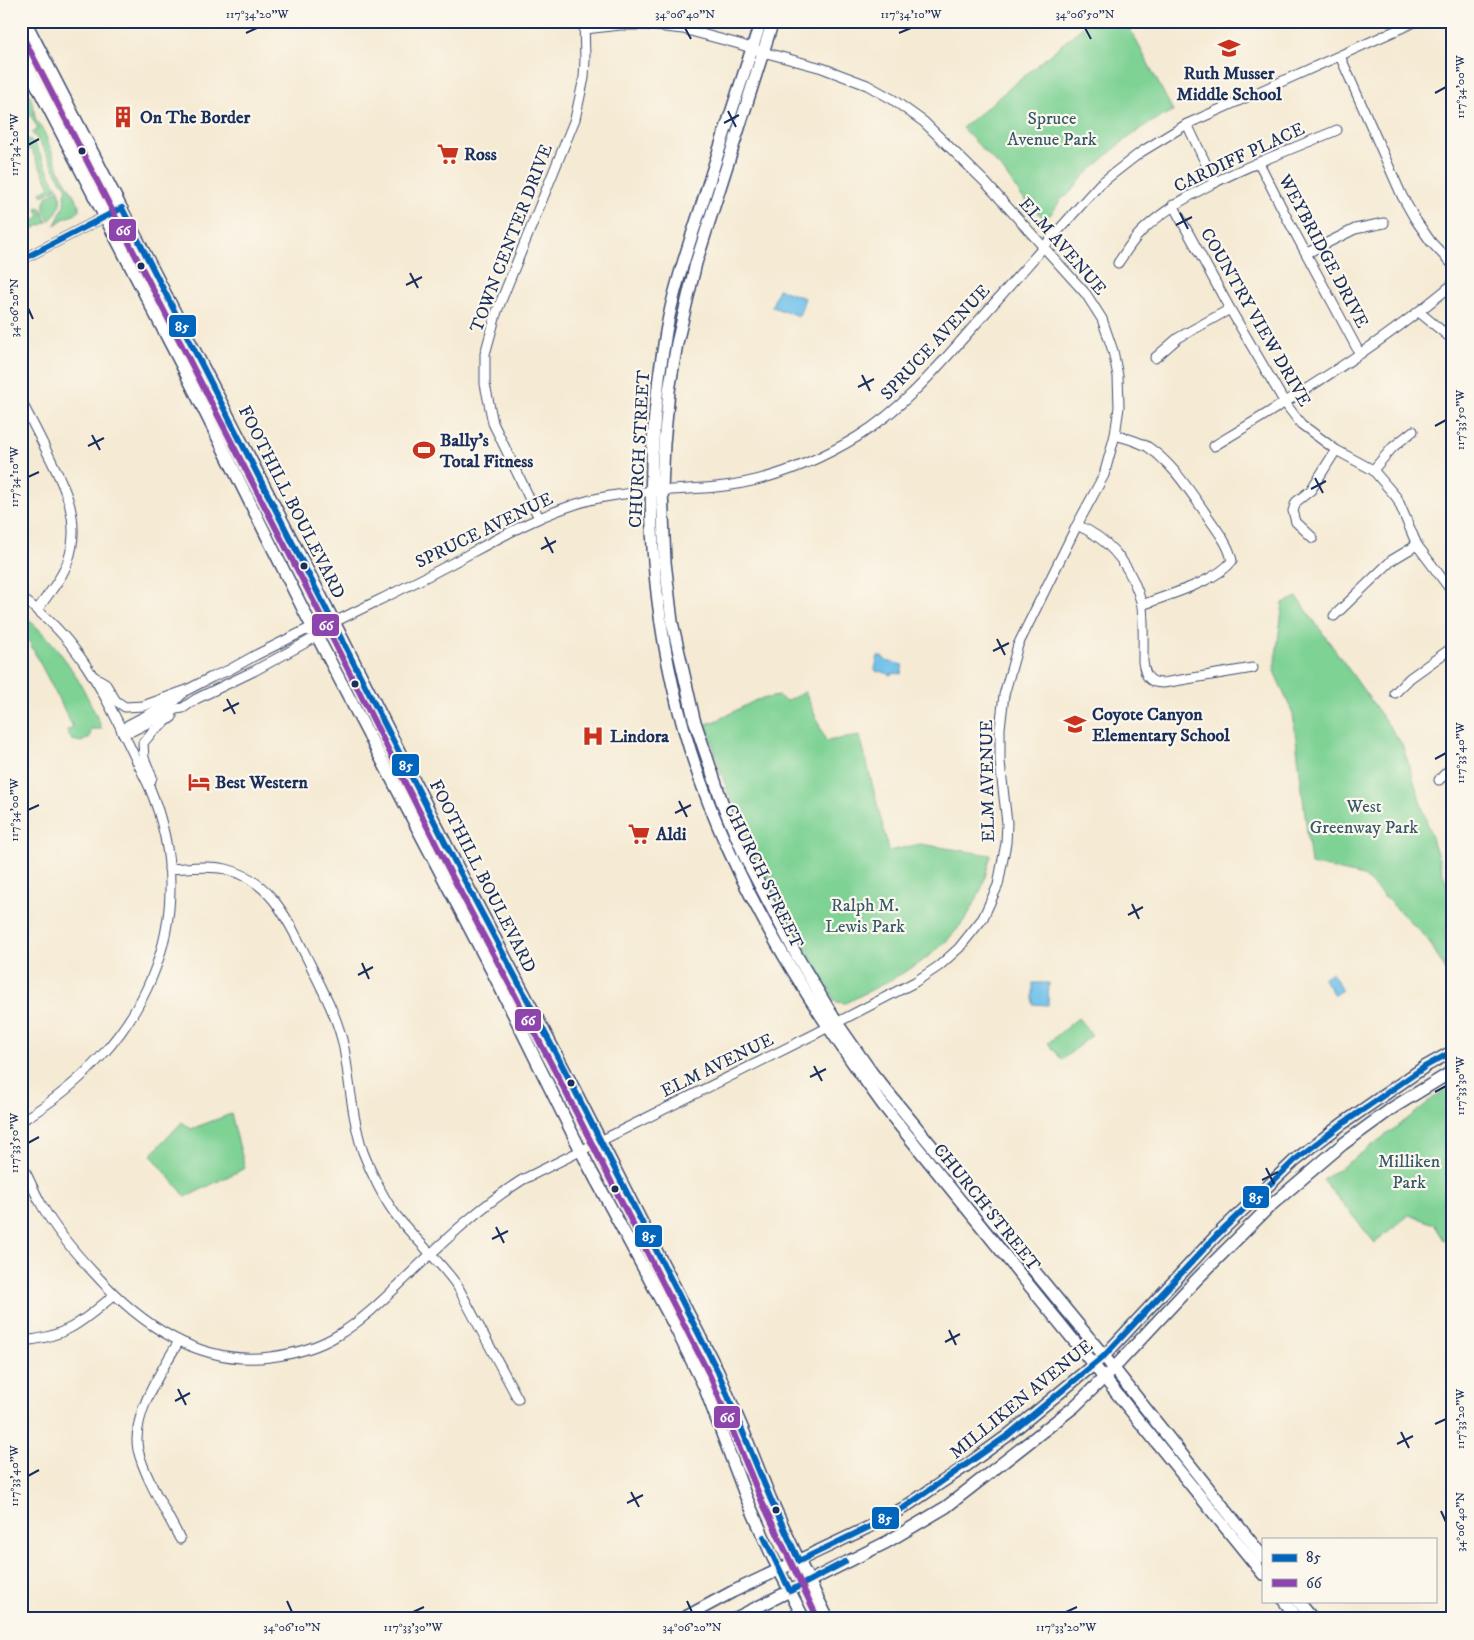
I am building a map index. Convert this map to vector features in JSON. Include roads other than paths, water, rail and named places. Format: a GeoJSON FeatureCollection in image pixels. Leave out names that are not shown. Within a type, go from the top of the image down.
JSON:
{"type":"FeatureCollection","features":[{"type":"Feature","properties":{"kind":"main road","name":"FOOTHILL BOULEVARD"},"geometry":{"type":"LineString","coordinates":[[24,21],[122,208],[459,870],[601,1141],[726,1389],[798,1561],[828,1619]]}},
{"type":"Feature","properties":{"kind":"main road","name":"CHURCH STREET"},"geometry":{"type":"LineString","coordinates":[[762,21],[758,50],[696,263],[677,343],[657,490],[654,571],[660,624],[682,722],[709,805],[756,907],[790,968],[832,1025],[1104,1356],[1262,1556]]}},
{"type":"Feature","properties":{"kind":"main road","name":"CHURCH STREET"},"geometry":{"type":"LineString","coordinates":[[758,50],[773,21]]}},
{"type":"Feature","properties":{"kind":"main road","name":"FOOTHILL BOULEVARD"},"geometry":{"type":"LineString","coordinates":[[21,55],[181,364],[315,632],[494,974],[581,1151],[674,1325],[704,1386],[746,1497],[778,1569],[804,1619]]}},
{"type":"Feature","properties":{"kind":"main road","name":"CHURCH STREET"},"geometry":{"type":"LineString","coordinates":[[657,490],[672,622],[694,719],[722,805],[746,859],[832,1025],[883,1106],[1262,1573]]}},
{"type":"Feature","properties":{"kind":"main road"},"geometry":{"type":"LineString","coordinates":[[682,722],[694,719]]}},
{"type":"Feature","properties":{"kind":"main road","name":"MILLIKEN AVENUE"},"geometry":{"type":"LineString","coordinates":[[682,1619],[778,1569],[871,1526],[905,1507],[1015,1430],[1104,1356],[1216,1236],[1295,1160],[1342,1124],[1426,1066],[1453,1051]]}},
{"type":"Feature","properties":{"kind":"main road","name":"MILLIKEN AVENUE"},"geometry":{"type":"LineString","coordinates":[[734,1619],[887,1542],[946,1507],[1074,1407],[1269,1207],[1364,1128],[1453,1071]]}},
{"type":"Feature","properties":{"kind":"main road"},"geometry":{"type":"LineString","coordinates":[[1285,1602],[1298,1619]]}},
{"type":"Feature","properties":{"kind":"main road"},"geometry":{"type":"LineString","coordinates":[[1299,1602],[1312,1619]]}},
{"type":"Feature","properties":{"kind":"street","name":"SPRUCE AVENUE"},"geometry":{"type":"LineString","coordinates":[[122,732],[132,731],[176,709],[183,708],[196,699],[247,675],[312,639],[315,632],[539,518],[591,500],[657,490],[718,487],[755,480],[810,461],[858,436],[908,398],[1100,184],[1141,152],[1187,124],[1417,21]]}},
{"type":"Feature","properties":{"kind":"street","name":"ELM AVENUE"},"geometry":{"type":"LineString","coordinates":[[21,1163],[41,1204],[74,1252],[114,1295],[145,1320],[194,1348],[220,1355],[246,1358],[281,1356],[324,1343],[351,1326],[377,1305],[477,1212],[522,1180],[915,982],[939,966],[960,948],[983,918],[998,885],[1006,843],[1007,823],[1000,762],[1000,728],[1004,695],[1018,645],[1077,525],[1104,475],[1115,435],[1119,407],[1118,376],[1113,351],[1102,319],[1086,294],[985,182],[924,122],[867,84],[822,68],[683,29],[648,24],[584,25]]}},
{"type":"Feature","properties":{"kind":"street","name":"TOWN CENTER DRIVE"},"geometry":{"type":"LineString","coordinates":[[539,518],[493,423],[485,384],[486,354],[497,311],[575,118],[584,78],[584,25]]}},
{"type":"Feature","properties":{"kind":"street"},"geometry":{"type":"LineString","coordinates":[[1340,56],[1402,196],[1431,242],[1453,265]]}},
{"type":"Feature","properties":{"kind":"street"},"geometry":{"type":"LineString","coordinates":[[1187,124],[1216,183]]}},
{"type":"Feature","properties":{"kind":"street","name":"CARDIFF PLACE"},"geometry":{"type":"LineString","coordinates":[[1118,263],[1140,233],[1173,206],[1259,163],[1337,130]]}},
{"type":"Feature","properties":{"kind":"street","name":"WEYBRIDGE DRIVE"},"geometry":{"type":"LineString","coordinates":[[1259,163],[1286,218],[1307,253],[1360,354]]}},
{"type":"Feature","properties":{"kind":"street","name":"COUNTRY VIEW DRIVE"},"geometry":{"type":"LineString","coordinates":[[1173,206],[1284,403],[1301,424],[1336,450],[1373,470],[1397,498],[1417,545],[1452,589]]}},
{"type":"Feature","properties":{"kind":"street"},"geometry":{"type":"LineString","coordinates":[[21,260],[122,208]]}},
{"type":"Feature","properties":{"kind":"street"},"geometry":{"type":"LineString","coordinates":[[1307,253],[1355,230],[1384,223]]}},
{"type":"Feature","properties":{"kind":"street"},"geometry":{"type":"LineString","coordinates":[[1214,446],[1360,354],[1419,312],[1453,284]]}},
{"type":"Feature","properties":{"kind":"street"},"geometry":{"type":"LineString","coordinates":[[1155,358],[1178,338],[1230,309]]}},
{"type":"Feature","properties":{"kind":"street"},"geometry":{"type":"LineString","coordinates":[[1419,312],[1453,340]]}},
{"type":"Feature","properties":{"kind":"street"},"geometry":{"type":"LineString","coordinates":[[21,401],[64,484],[71,508],[74,533],[68,561],[59,580],[38,609]]}},
{"type":"Feature","properties":{"kind":"street"},"geometry":{"type":"LineString","coordinates":[[1373,470],[1393,447],[1413,431]]}},
{"type":"Feature","properties":{"kind":"street"},"geometry":{"type":"LineString","coordinates":[[1115,435],[1146,446],[1178,474],[1222,538],[1232,561],[1228,567],[1213,576],[1142,605]]}},
{"type":"Feature","properties":{"kind":"street"},"geometry":{"type":"LineString","coordinates":[[1314,538],[1296,522],[1293,511],[1296,502],[1310,490],[1336,450]]}},
{"type":"Feature","properties":{"kind":"street"},"geometry":{"type":"LineString","coordinates":[[1077,525],[1100,537],[1111,546],[1125,563],[1135,583],[1142,605],[1144,671],[1149,679],[1155,683],[1163,684],[1253,668]]}},
{"type":"Feature","properties":{"kind":"street"},"geometry":{"type":"LineString","coordinates":[[1334,616],[1392,560],[1417,545]]}},
{"type":"Feature","properties":{"kind":"street"},"geometry":{"type":"LineString","coordinates":[[21,598],[38,609],[64,635],[85,662],[93,676],[155,801],[164,834],[169,869],[169,908],[163,944],[152,979],[136,1012],[110,1048],[78,1079],[43,1108],[21,1121]]}},
{"type":"Feature","properties":{"kind":"street","name":"SPRUCE AVENUE"},"geometry":{"type":"LineString","coordinates":[[122,732],[128,725],[176,700],[185,691],[212,677],[229,670],[298,633],[306,630],[315,632]]}},
{"type":"Feature","properties":{"kind":"street"},"geometry":{"type":"LineString","coordinates":[[1395,693],[1410,678],[1453,647]]}},
{"type":"Feature","properties":{"kind":"street"},"geometry":{"type":"LineString","coordinates":[[93,676],[105,683],[116,701],[125,707],[143,706],[185,691]]}},
{"type":"Feature","properties":{"kind":"street"},"geometry":{"type":"LineString","coordinates":[[149,786],[152,777],[144,758],[143,743],[162,723],[178,714],[183,708]]}},
{"type":"Feature","properties":{"kind":"street"},"geometry":{"type":"LineString","coordinates":[[1438,780],[1453,766]]}},
{"type":"Feature","properties":{"kind":"street"},"geometry":{"type":"LineString","coordinates":[[169,869],[200,867],[226,869],[265,889],[277,902],[336,1019],[344,1047],[354,1118],[364,1153],[378,1185],[397,1217],[449,1274],[458,1287],[518,1399]]}},
{"type":"Feature","properties":{"kind":"street"},"geometry":{"type":"LineString","coordinates":[[21,1341],[36,1340],[70,1330],[114,1295]]}},
{"type":"Feature","properties":{"kind":"street"},"geometry":{"type":"LineString","coordinates":[[179,1341],[149,1396],[140,1418],[138,1449],[149,1479],[180,1539]]}},
{"type":"Feature","properties":{"kind":"water"},"geometry":{"type":"Polygon","coordinates":[[[778,289],[805,298],[799,316],[772,307],[778,289]]]}},
{"type":"Feature","properties":{"kind":"water"},"geometry":{"type":"Polygon","coordinates":[[[878,656],[883,657],[886,661],[903,665],[901,674],[894,673],[890,675],[881,671],[877,672],[875,669],[878,656]]]}},
{"type":"Feature","properties":{"kind":"water"},"geometry":{"type":"Polygon","coordinates":[[[1332,972],[1342,990],[1334,995],[1323,978],[1332,972]]]}},
{"type":"Feature","properties":{"kind":"water"},"geometry":{"type":"Polygon","coordinates":[[[1033,983],[1049,983],[1048,1005],[1033,1004],[1033,983]]]}},
{"type":"Feature","properties":{"kind":"place","name":"Ruth Musser Middle School"},"geometry":{"type":"Point","coordinates":[1229,48]}},
{"type":"Feature","properties":{"kind":"place","name":"On The Border"},"geometry":{"type":"Point","coordinates":[123,117]}},
{"type":"Feature","properties":{"kind":"place","name":"Ross"},"geometry":{"type":"Point","coordinates":[448,154]}},
{"type":"Feature","properties":{"kind":"place","name":"Bally's Total Fitness"},"geometry":{"type":"Point","coordinates":[424,450]}},
{"type":"Feature","properties":{"kind":"place","name":"Coyote Canyon Elementary School"},"geometry":{"type":"Point","coordinates":[1075,724]}},
{"type":"Feature","properties":{"kind":"place","name":"Lindora"},"geometry":{"type":"Point","coordinates":[593,736]}},
{"type":"Feature","properties":{"kind":"place","name":"Best Western"},"geometry":{"type":"Point","coordinates":[199,782]}},
{"type":"Feature","properties":{"kind":"place","name":"Aldi"},"geometry":{"type":"Point","coordinates":[639,834]}},
{"type":"Feature","properties":{"kind":"park label","name":"Spruce Avenue Park"},"geometry":{"type":"Point","coordinates":[1052,128]}},
{"type":"Feature","properties":{"kind":"park label","name":"West Greenway Park"},"geometry":{"type":"Point","coordinates":[1364,816]}},
{"type":"Feature","properties":{"kind":"park label","name":"Ralph M. Lewis Park"},"geometry":{"type":"Point","coordinates":[865,915]}},
{"type":"Feature","properties":{"kind":"park label","name":"Milliken Park"},"geometry":{"type":"Point","coordinates":[1409,1171]}}]}
